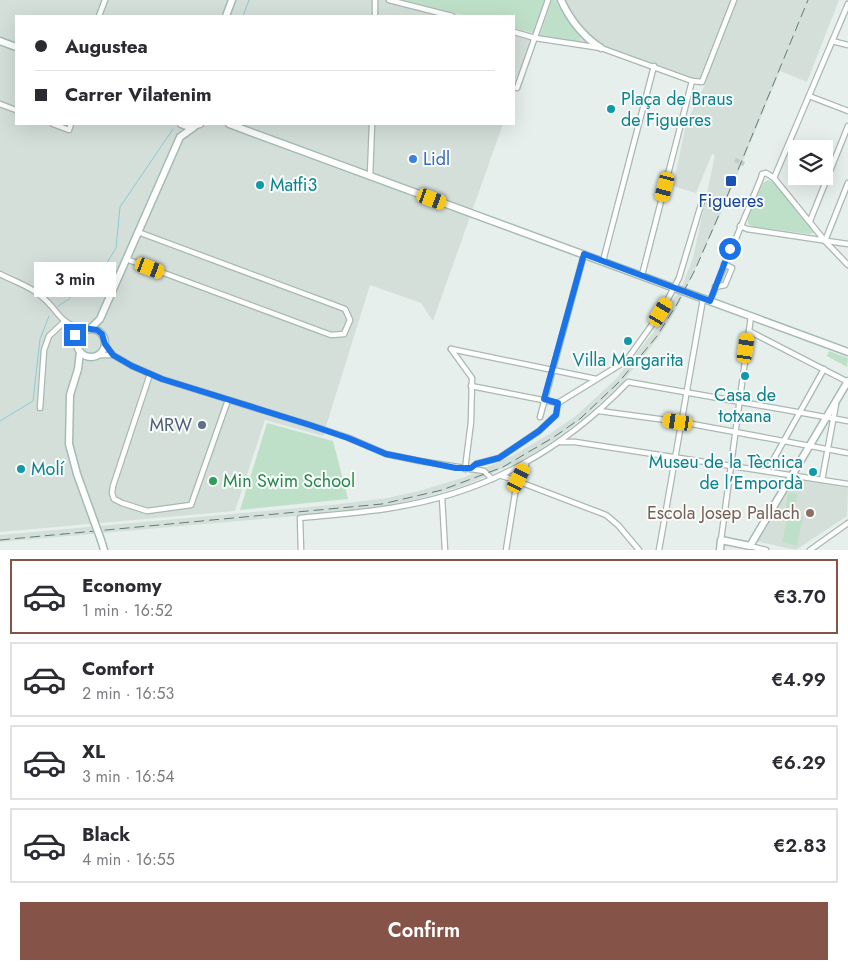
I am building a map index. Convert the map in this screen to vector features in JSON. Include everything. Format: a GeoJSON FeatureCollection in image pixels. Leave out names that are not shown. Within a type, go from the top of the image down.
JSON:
{"type":"FeatureCollection","features":[{"type":"Feature","properties":{"kind":"street"},"geometry":{"type":"LineString","coordinates":[[99,15],[104,0]]}},
{"type":"Feature","properties":{"kind":"street"},"geometry":{"type":"LineString","coordinates":[[226,15],[232,0]]}},
{"type":"Feature","properties":{"kind":"street"},"geometry":{"type":"LineString","coordinates":[[375,0],[375,15]]}},
{"type":"Feature","properties":{"kind":"street"},"geometry":{"type":"LineString","coordinates":[[389,0],[448,15]]}},
{"type":"Feature","properties":{"kind":"street"},"geometry":{"type":"LineString","coordinates":[[517,88],[548,0]]}},
{"type":"Feature","properties":{"kind":"street"},"geometry":{"type":"LineString","coordinates":[[561,0],[585,35],[601,48]]}},
{"type":"Feature","properties":{"kind":"street"},"geometry":{"type":"LineString","coordinates":[[515,32],[535,38],[601,48],[692,81],[702,82],[734,0]]}},
{"type":"Feature","properties":{"kind":"street"},"geometry":{"type":"LineString","coordinates":[[774,178],[848,4]]}},
{"type":"Feature","properties":{"kind":"street"},"geometry":{"type":"LineString","coordinates":[[577,44],[582,42],[585,35]]}},
{"type":"Feature","properties":{"kind":"street"},"geometry":{"type":"LineString","coordinates":[[0,41],[15,47]]}},
{"type":"Feature","properties":{"kind":"street"},"geometry":{"type":"LineString","coordinates":[[832,41],[848,45]]}},
{"type":"Feature","properties":{"kind":"street"},"geometry":{"type":"LineString","coordinates":[[603,260],[654,66]]}},
{"type":"Feature","properties":{"kind":"street"},"geometry":{"type":"LineString","coordinates":[[642,275],[692,81]]}},
{"type":"Feature","properties":{"kind":"street"},"geometry":{"type":"LineString","coordinates":[[809,96],[848,111]]}},
{"type":"Feature","properties":{"kind":"street"},"geometry":{"type":"LineString","coordinates":[[0,104],[15,110]]}},
{"type":"Feature","properties":{"kind":"street"},"geometry":{"type":"LineString","coordinates":[[56,125],[70,130],[71,125]]}},
{"type":"Feature","properties":{"kind":"street"},"geometry":{"type":"LineString","coordinates":[[90,357],[80,352],[76,345],[77,339],[82,332],[100,319],[180,137],[180,125]]}},
{"type":"Feature","properties":{"kind":"street"},"geometry":{"type":"LineString","coordinates":[[182,125],[197,125]]}},
{"type":"Feature","properties":{"kind":"street"},"geometry":{"type":"LineString","coordinates":[[180,137],[197,125]]}},
{"type":"Feature","properties":{"kind":"street"},"geometry":{"type":"LineString","coordinates":[[232,125],[603,260],[675,289],[848,352]]}},
{"type":"Feature","properties":{"kind":"street"},"geometry":{"type":"LineString","coordinates":[[370,176],[372,125]]}},
{"type":"Feature","properties":{"kind":"street"},"geometry":{"type":"LineString","coordinates":[[810,221],[848,126]]}},
{"type":"Feature","properties":{"kind":"street"},"geometry":{"type":"LineString","coordinates":[[659,550],[681,422],[706,300],[715,287],[762,174],[766,173],[774,178],[825,241],[848,265]]}},
{"type":"Feature","properties":{"kind":"street"},"geometry":{"type":"LineString","coordinates":[[825,241],[848,183]]}},
{"type":"Feature","properties":{"kind":"street"},"geometry":{"type":"LineString","coordinates":[[471,386],[558,403],[626,361],[675,289],[703,198]]}},
{"type":"Feature","properties":{"kind":"street"},"geometry":{"type":"LineString","coordinates":[[740,226],[747,229],[848,244]]}},
{"type":"Feature","properties":{"kind":"street"},"geometry":{"type":"LineString","coordinates":[[126,259],[331,336],[344,334],[350,320],[345,309],[138,232]]}},
{"type":"Feature","properties":{"kind":"street"},"geometry":{"type":"LineString","coordinates":[[540,417],[584,254]]}},
{"type":"Feature","properties":{"kind":"street"},"geometry":{"type":"LineString","coordinates":[[715,287],[725,285],[732,268],[724,264]]}},
{"type":"Feature","properties":{"kind":"street"},"geometry":{"type":"LineString","coordinates":[[0,274],[40,295],[71,326],[77,339]]}},
{"type":"Feature","properties":{"kind":"street"},"geometry":{"type":"LineString","coordinates":[[720,550],[751,316]]}},
{"type":"Feature","properties":{"kind":"street"},"geometry":{"type":"LineString","coordinates":[[100,319],[101,333],[105,344],[113,355],[150,374],[348,438],[386,454],[484,471],[492,479]]}},
{"type":"Feature","properties":{"kind":"street"},"geometry":{"type":"LineString","coordinates":[[40,408],[44,350],[50,336],[65,321]]}},
{"type":"Feature","properties":{"kind":"street"},"geometry":{"type":"LineString","coordinates":[[71,326],[101,333]]}},
{"type":"Feature","properties":{"kind":"street"},"geometry":{"type":"LineString","coordinates":[[749,331],[848,381],[829,418],[809,446],[750,546]]}},
{"type":"Feature","properties":{"kind":"street"},"geometry":{"type":"LineString","coordinates":[[98,355],[104,349],[105,344]]}},
{"type":"Feature","properties":{"kind":"street"},"geometry":{"type":"LineString","coordinates":[[465,469],[471,422],[472,378],[451,349],[596,379]]}},
{"type":"Feature","properties":{"kind":"street"},"geometry":{"type":"LineString","coordinates":[[80,352],[78,369],[70,395],[69,444],[77,474],[104,550]]}},
{"type":"Feature","properties":{"kind":"street"},"geometry":{"type":"LineString","coordinates":[[78,369],[90,357],[113,355]]}},
{"type":"Feature","properties":{"kind":"street"},"geometry":{"type":"LineString","coordinates":[[767,472],[824,369]]}},
{"type":"Feature","properties":{"kind":"street"},"geometry":{"type":"LineString","coordinates":[[150,374],[112,493],[114,499],[122,503],[147,511],[192,505],[228,400]]}},
{"type":"Feature","properties":{"kind":"street"},"geometry":{"type":"LineString","coordinates":[[301,550],[300,518],[391,508],[442,497],[502,476],[526,463],[588,421],[628,382],[848,421]]}},
{"type":"Feature","properties":{"kind":"street"},"geometry":{"type":"LineString","coordinates":[[471,468],[476,464],[499,458],[539,431],[556,415],[558,403]]}},
{"type":"Feature","properties":{"kind":"street"},"geometry":{"type":"LineString","coordinates":[[599,411],[681,422],[848,453]]}},
{"type":"Feature","properties":{"kind":"street"},"geometry":{"type":"LineString","coordinates":[[822,480],[828,449],[829,418]]}},
{"type":"Feature","properties":{"kind":"street"},"geometry":{"type":"LineString","coordinates":[[557,442],[575,442],[848,484]]}},
{"type":"Feature","properties":{"kind":"street"},"geometry":{"type":"LineString","coordinates":[[506,550],[517,481],[526,463]]}},
{"type":"Feature","properties":{"kind":"street"},"geometry":{"type":"LineString","coordinates":[[502,476],[613,519],[639,550]]}},
{"type":"Feature","properties":{"kind":"street"},"geometry":{"type":"LineString","coordinates":[[442,497],[444,550]]}},
{"type":"Feature","properties":{"kind":"street"},"geometry":{"type":"LineString","coordinates":[[810,550],[848,522]]}},
{"type":"Feature","properties":{"kind":"street"},"geometry":{"type":"LineString","coordinates":[[722,540],[766,550]]}},
{"type":"Feature","properties":{"kind":"shaded area"},"geometry":{"type":"Polygon","coordinates":[[[0,0],[403,0],[464,15],[15,15],[15,125],[503,125],[433,321],[421,303],[370,285],[323,436],[265,420],[235,511],[0,532],[0,0]]]}},
{"type":"Feature","properties":{"kind":"shaded area"},"geometry":{"type":"Polygon","coordinates":[[[546,0],[839,0],[807,82],[780,71],[724,207],[678,306],[659,337],[621,384],[582,419],[528,457],[466,485],[391,506],[0,542],[0,535],[331,505],[387,498],[419,491],[465,477],[514,455],[577,415],[616,379],[653,333],[683,284],[693,258],[715,155],[712,154],[696,193],[673,186],[686,124],[706,82],[605,47],[535,35],[515,91],[515,28],[534,33],[546,0]]]}},
{"type":"Feature","properties":{"kind":"shaded area","name":"Escola Josep Pallach"},"geometry":{"type":"Polygon","coordinates":[[[792,479],[848,488],[847,516],[796,550],[755,541],[792,479]]]}},
{"type":"Feature","properties":{"kind":"green space"},"geometry":{"type":"Polygon","coordinates":[[[403,0],[545,0],[534,33],[515,28],[515,15],[464,15],[403,0]]]}},
{"type":"Feature","properties":{"kind":"green space"},"geometry":{"type":"Polygon","coordinates":[[[552,0],[554,0],[580,38],[579,42],[540,36],[552,0]]]}},
{"type":"Feature","properties":{"kind":"green space"},"geometry":{"type":"Polygon","coordinates":[[[768,180],[773,182],[813,229],[814,233],[754,227],[748,224],[748,218],[763,183],[768,180]]]}},
{"type":"Feature","properties":{"kind":"green space"},"geometry":{"type":"Polygon","coordinates":[[[829,351],[848,358],[847,367],[827,356],[829,351]]]}},
{"type":"Feature","properties":{"kind":"green space"},"geometry":{"type":"Polygon","coordinates":[[[267,423],[333,441],[348,499],[240,510],[267,423]]]}},
{"type":"Feature","properties":{"kind":"green space"},"geometry":{"type":"Polygon","coordinates":[[[788,493],[797,494],[795,513],[785,511],[788,493]]]}},
{"type":"Feature","properties":{"kind":"green space"},"geometry":{"type":"Polygon","coordinates":[[[788,514],[803,517],[797,546],[782,542],[788,514]]]}},
{"type":"Feature","properties":{"kind":"waterway"},"geometry":{"type":"LineString","coordinates":[[243,15],[249,0]]}},
{"type":"Feature","properties":{"kind":"waterway"},"geometry":{"type":"LineString","coordinates":[[58,306],[69,299],[106,264],[116,248],[120,207],[173,129]]}},
{"type":"Feature","properties":{"kind":"waterway"},"geometry":{"type":"LineString","coordinates":[[0,421],[33,401],[40,339],[49,316]]}},
{"type":"Feature","properties":{"kind":"tunnel"},"geometry":{"type":"LineString","coordinates":[[735,160],[744,164]]}},
{"type":"Feature","properties":{"kind":"railway"},"geometry":{"type":"LineString","coordinates":[[0,540],[382,504],[442,490],[503,467],[554,437],[581,418],[619,382],[657,336],[677,304],[695,270],[728,194],[808,0]]}},
{"type":"Feature","properties":{"kind":"place","name":"Plaça de Braus de Figueres"},"geometry":{"type":"Point","coordinates":[611,109]}},
{"type":"Feature","properties":{"kind":"place","name":"Lidl"},"geometry":{"type":"Point","coordinates":[413,159]}},
{"type":"Feature","properties":{"kind":"place","name":"Figueres"},"geometry":{"type":"Point","coordinates":[731,181]}},
{"type":"Feature","properties":{"kind":"place","name":"Matfi3"},"geometry":{"type":"Point","coordinates":[260,185]}},
{"type":"Feature","properties":{"kind":"place","name":"Villa Margarita"},"geometry":{"type":"Point","coordinates":[628,341]}},
{"type":"Feature","properties":{"kind":"place","name":"Casa de totxana"},"geometry":{"type":"Point","coordinates":[745,376]}},
{"type":"Feature","properties":{"kind":"place","name":"MRW"},"geometry":{"type":"Point","coordinates":[202,425]}},
{"type":"Feature","properties":{"kind":"place","name":"Molí"},"geometry":{"type":"Point","coordinates":[21,469]}},
{"type":"Feature","properties":{"kind":"place","name":"Museu de la Tècnica de l'Empordà"},"geometry":{"type":"Point","coordinates":[813,472]}},
{"type":"Feature","properties":{"kind":"place","name":"Min Swim School"},"geometry":{"type":"Point","coordinates":[213,481]}},
{"type":"Feature","properties":{"kind":"place","name":"Escola Josep Pallach"},"geometry":{"type":"Point","coordinates":[810,513]}},
{"type":"Feature","properties":{"kind":"route"},"geometry":{"type":"LineString","coordinates":[[75,335],[71,326],[97,330],[102,334],[105,344],[113,355],[132,366],[162,379],[310,425],[386,454],[465,469],[499,458],[539,431],[556,415],[558,403],[544,399],[584,254],[710,301],[730,249]]}}]}
